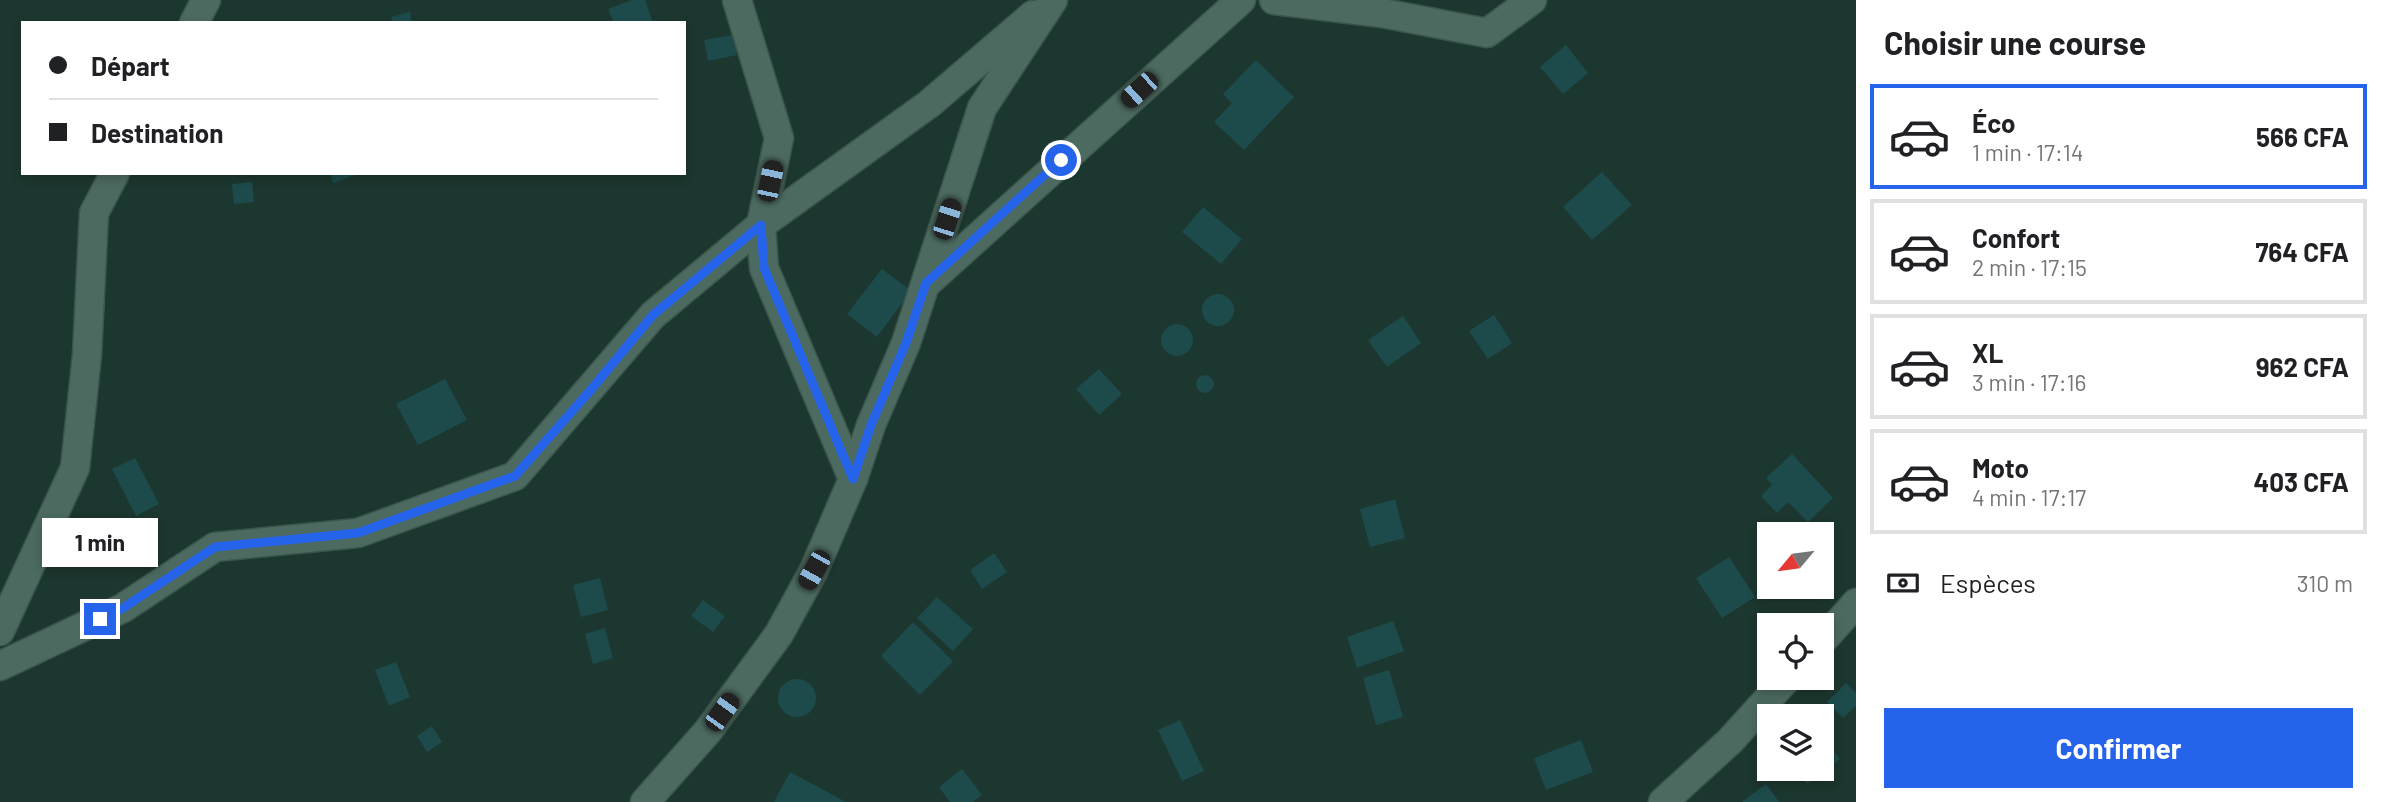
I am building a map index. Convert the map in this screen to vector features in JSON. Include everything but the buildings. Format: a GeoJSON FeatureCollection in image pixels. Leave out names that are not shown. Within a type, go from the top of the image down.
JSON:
{"type":"FeatureCollection","features":[{"type":"Feature","properties":{"kind":"street"},"geometry":{"type":"LineString","coordinates":[[195,21],[206,0]]}},
{"type":"Feature","properties":{"kind":"street"},"geometry":{"type":"LineString","coordinates":[[737,0],[779,138],[761,225],[764,268],[853,479]]}},
{"type":"Feature","properties":{"kind":"street"},"geometry":{"type":"LineString","coordinates":[[0,666],[123,608],[215,547],[358,533],[515,476],[653,315],[761,225],[929,104],[1051,0]]}},
{"type":"Feature","properties":{"kind":"street"},"geometry":{"type":"LineString","coordinates":[[645,802],[708,731],[779,634],[814,570],[906,343],[982,108],[1051,0]]}},
{"type":"Feature","properties":{"kind":"street"},"geometry":{"type":"LineString","coordinates":[[926,283],[1241,0]]}},
{"type":"Feature","properties":{"kind":"street"},"geometry":{"type":"LineString","coordinates":[[1274,0],[1382,13],[1487,33],[1532,0]]}},
{"type":"Feature","properties":{"kind":"street"},"geometry":{"type":"LineString","coordinates":[[0,631],[75,468],[87,355],[94,213],[114,175]]}},
{"type":"Feature","properties":{"kind":"street"},"geometry":{"type":"LineString","coordinates":[[1834,628],[1856,603]]}},
{"type":"Feature","properties":{"kind":"street"},"geometry":{"type":"LineString","coordinates":[[1663,802],[1730,741],[1776,690]]}},
{"type":"Feature","properties":{"kind":"route"},"geometry":{"type":"LineString","coordinates":[[100,619],[123,608],[215,547],[358,533],[515,476],[653,315],[761,225],[764,268],[853,479],[871,425],[906,343],[926,283],[1061,160]]}}]}
